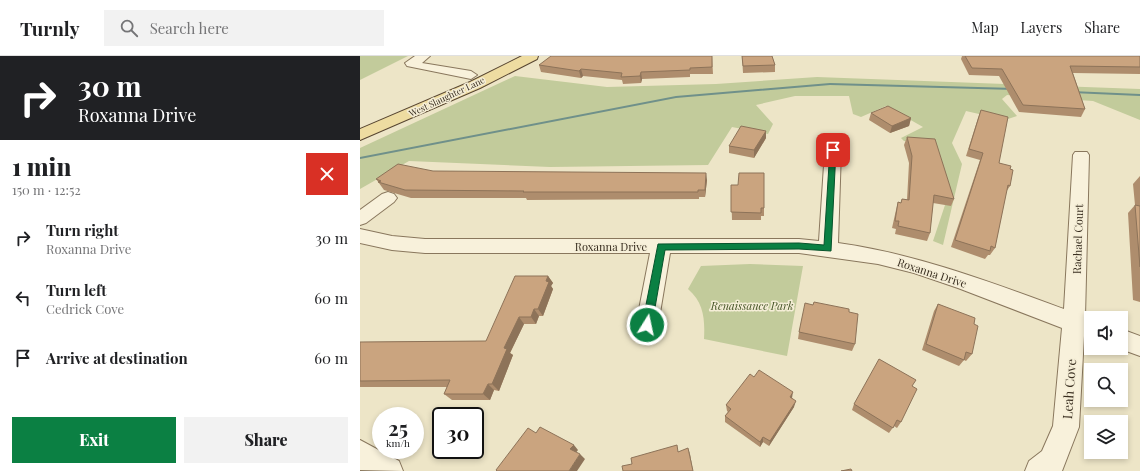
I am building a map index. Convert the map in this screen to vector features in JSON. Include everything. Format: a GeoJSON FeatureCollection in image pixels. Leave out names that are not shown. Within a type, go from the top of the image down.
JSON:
{"type":"FeatureCollection","features":[{"type":"Feature","properties":{"kind":"main road","name":"West Slaughter Lane"},"geometry":{"type":"LineString","coordinates":[[360,122],[471,75],[509,56]]}},
{"type":"Feature","properties":{"kind":"main road","name":"West Slaughter Lane"},"geometry":{"type":"LineString","coordinates":[[360,134],[455,94],[532,56]]}},
{"type":"Feature","properties":{"kind":"street"},"geometry":{"type":"LineString","coordinates":[[424,56],[411,63],[471,75]]}},
{"type":"Feature","properties":{"kind":"street"},"geometry":{"type":"LineString","coordinates":[[828,249],[833,150]]}},
{"type":"Feature","properties":{"kind":"street","name":"Rachael Court"},"geometry":{"type":"LineString","coordinates":[[1081,155],[1082,326]]}},
{"type":"Feature","properties":{"kind":"street"},"geometry":{"type":"LineString","coordinates":[[360,219],[388,198]]}},
{"type":"Feature","properties":{"kind":"street","name":"Roxanna Drive"},"geometry":{"type":"LineString","coordinates":[[360,236],[392,243],[425,246],[799,246],[828,249],[859,253],[915,267],[1082,326]]}},
{"type":"Feature","properties":{"kind":"street"},"geometry":{"type":"LineString","coordinates":[[647,325],[661,247]]}},
{"type":"Feature","properties":{"kind":"street","name":"Leah Cove"},"geometry":{"type":"LineString","coordinates":[[1039,471],[1052,461],[1066,427],[1082,326]]}},
{"type":"Feature","properties":{"kind":"street"},"geometry":{"type":"LineString","coordinates":[[1128,342],[1140,346]]}},
{"type":"Feature","properties":{"kind":"street"},"geometry":{"type":"LineString","coordinates":[[360,454],[389,471]]}},
{"type":"Feature","properties":{"kind":"green space"},"geometry":{"type":"Polygon","coordinates":[[[360,56],[408,56],[360,80],[360,56]]]}},
{"type":"Feature","properties":{"kind":"green space"},"geometry":{"type":"Polygon","coordinates":[[[515,76],[607,87],[716,84],[817,77],[1140,89],[1140,120],[1093,101],[1007,95],[1002,99],[1017,116],[1005,120],[966,111],[952,143],[962,164],[943,245],[933,241],[945,205],[946,176],[934,142],[904,141],[901,138],[923,127],[886,106],[861,117],[853,114],[849,96],[795,96],[756,105],[773,124],[768,134],[732,127],[708,165],[550,167],[409,161],[360,189],[360,148],[515,76]]]}},
{"type":"Feature","properties":{"kind":"green space","name":"Renaissance Park"},"geometry":{"type":"Polygon","coordinates":[[[750,264],[803,266],[787,356],[704,339],[704,318],[697,300],[688,289],[701,266],[750,264]]]}},
{"type":"Feature","properties":{"kind":"building"},"geometry":{"type":"Polygon","coordinates":[[[551,56],[712,56],[712,67],[690,68],[690,70],[641,72],[640,76],[621,77],[622,73],[581,69],[579,71],[539,65],[551,56]]]}},
{"type":"Feature","properties":{"kind":"building"},"geometry":{"type":"Polygon","coordinates":[[[742,56],[772,56],[775,65],[743,66],[742,56]]]}},
{"type":"Feature","properties":{"kind":"building"},"geometry":{"type":"Polygon","coordinates":[[[965,56],[1140,56],[1140,67],[1070,66],[1085,109],[1023,105],[1002,69],[972,68],[965,56]]]}},
{"type":"Feature","properties":{"kind":"building"},"geometry":{"type":"Polygon","coordinates":[[[888,106],[911,118],[892,126],[871,113],[888,106]]]}},
{"type":"Feature","properties":{"kind":"building"},"geometry":{"type":"Polygon","coordinates":[[[981,110],[1008,117],[999,163],[1011,166],[1010,169],[1013,170],[1010,186],[1008,185],[995,248],[991,246],[990,251],[955,240],[983,153],[969,149],[981,110]]]}},
{"type":"Feature","properties":{"kind":"building"},"geometry":{"type":"Polygon","coordinates":[[[741,126],[766,131],[754,150],[729,146],[741,126]]]}},
{"type":"Feature","properties":{"kind":"building"},"geometry":{"type":"Polygon","coordinates":[[[907,137],[935,139],[954,199],[934,195],[930,233],[898,226],[899,221],[895,221],[898,202],[901,203],[902,199],[909,200],[912,156],[907,137]]]}},
{"type":"Feature","properties":{"kind":"building"},"geometry":{"type":"Polygon","coordinates":[[[398,164],[433,171],[706,173],[705,190],[698,190],[698,192],[405,190],[378,182],[381,181],[376,179],[398,164]]]}},
{"type":"Feature","properties":{"kind":"building"},"geometry":{"type":"Polygon","coordinates":[[[739,173],[764,173],[764,208],[761,208],[761,213],[731,212],[731,185],[738,185],[739,173]]]}},
{"type":"Feature","properties":{"kind":"building"},"geometry":{"type":"Polygon","coordinates":[[[1135,205],[1140,206],[1140,267],[1135,205]]]}},
{"type":"Feature","properties":{"kind":"building"},"geometry":{"type":"Polygon","coordinates":[[[515,276],[548,276],[546,281],[549,282],[538,309],[534,309],[531,317],[519,317],[504,348],[507,349],[492,384],[488,384],[483,394],[444,394],[450,380],[360,381],[360,342],[486,341],[515,276]]]}},
{"type":"Feature","properties":{"kind":"building"},"geometry":{"type":"Polygon","coordinates":[[[814,302],[849,309],[849,312],[858,314],[855,344],[799,332],[805,303],[813,305],[814,302]]]}},
{"type":"Feature","properties":{"kind":"building"},"geometry":{"type":"Polygon","coordinates":[[[938,304],[975,318],[974,324],[978,326],[972,354],[966,352],[964,360],[926,344],[938,304]]]}},
{"type":"Feature","properties":{"kind":"building"},"geometry":{"type":"Polygon","coordinates":[[[879,359],[916,380],[912,386],[917,389],[901,422],[897,420],[893,428],[854,404],[879,359]]]}},
{"type":"Feature","properties":{"kind":"building"},"geometry":{"type":"Polygon","coordinates":[[[759,370],[793,392],[790,397],[796,401],[770,441],[763,437],[760,442],[725,416],[731,409],[726,405],[750,374],[754,377],[759,370]]]}},
{"type":"Feature","properties":{"kind":"building"},"geometry":{"type":"Polygon","coordinates":[[[540,427],[574,445],[570,449],[580,454],[569,471],[496,470],[528,428],[536,433],[540,427]]]}},
{"type":"Feature","properties":{"kind":"building"},"geometry":{"type":"Polygon","coordinates":[[[677,445],[678,452],[688,448],[693,471],[623,471],[622,466],[632,464],[631,458],[677,445]]]}},
{"type":"Feature","properties":{"kind":"building"},"geometry":{"type":"Polygon","coordinates":[[[851,469],[852,471],[841,471],[851,469]]]}},
{"type":"Feature","properties":{"kind":"waterway"},"geometry":{"type":"LineString","coordinates":[[360,158],[676,97],[830,84],[1015,89]]}},
{"type":"Feature","properties":{"kind":"waterway"},"geometry":{"type":"LineString","coordinates":[[1072,92],[1140,95]]}},
{"type":"Feature","properties":{"kind":"route"},"geometry":{"type":"LineString","coordinates":[[647,325],[661,247],[799,246],[828,249],[833,150]]}}]}
